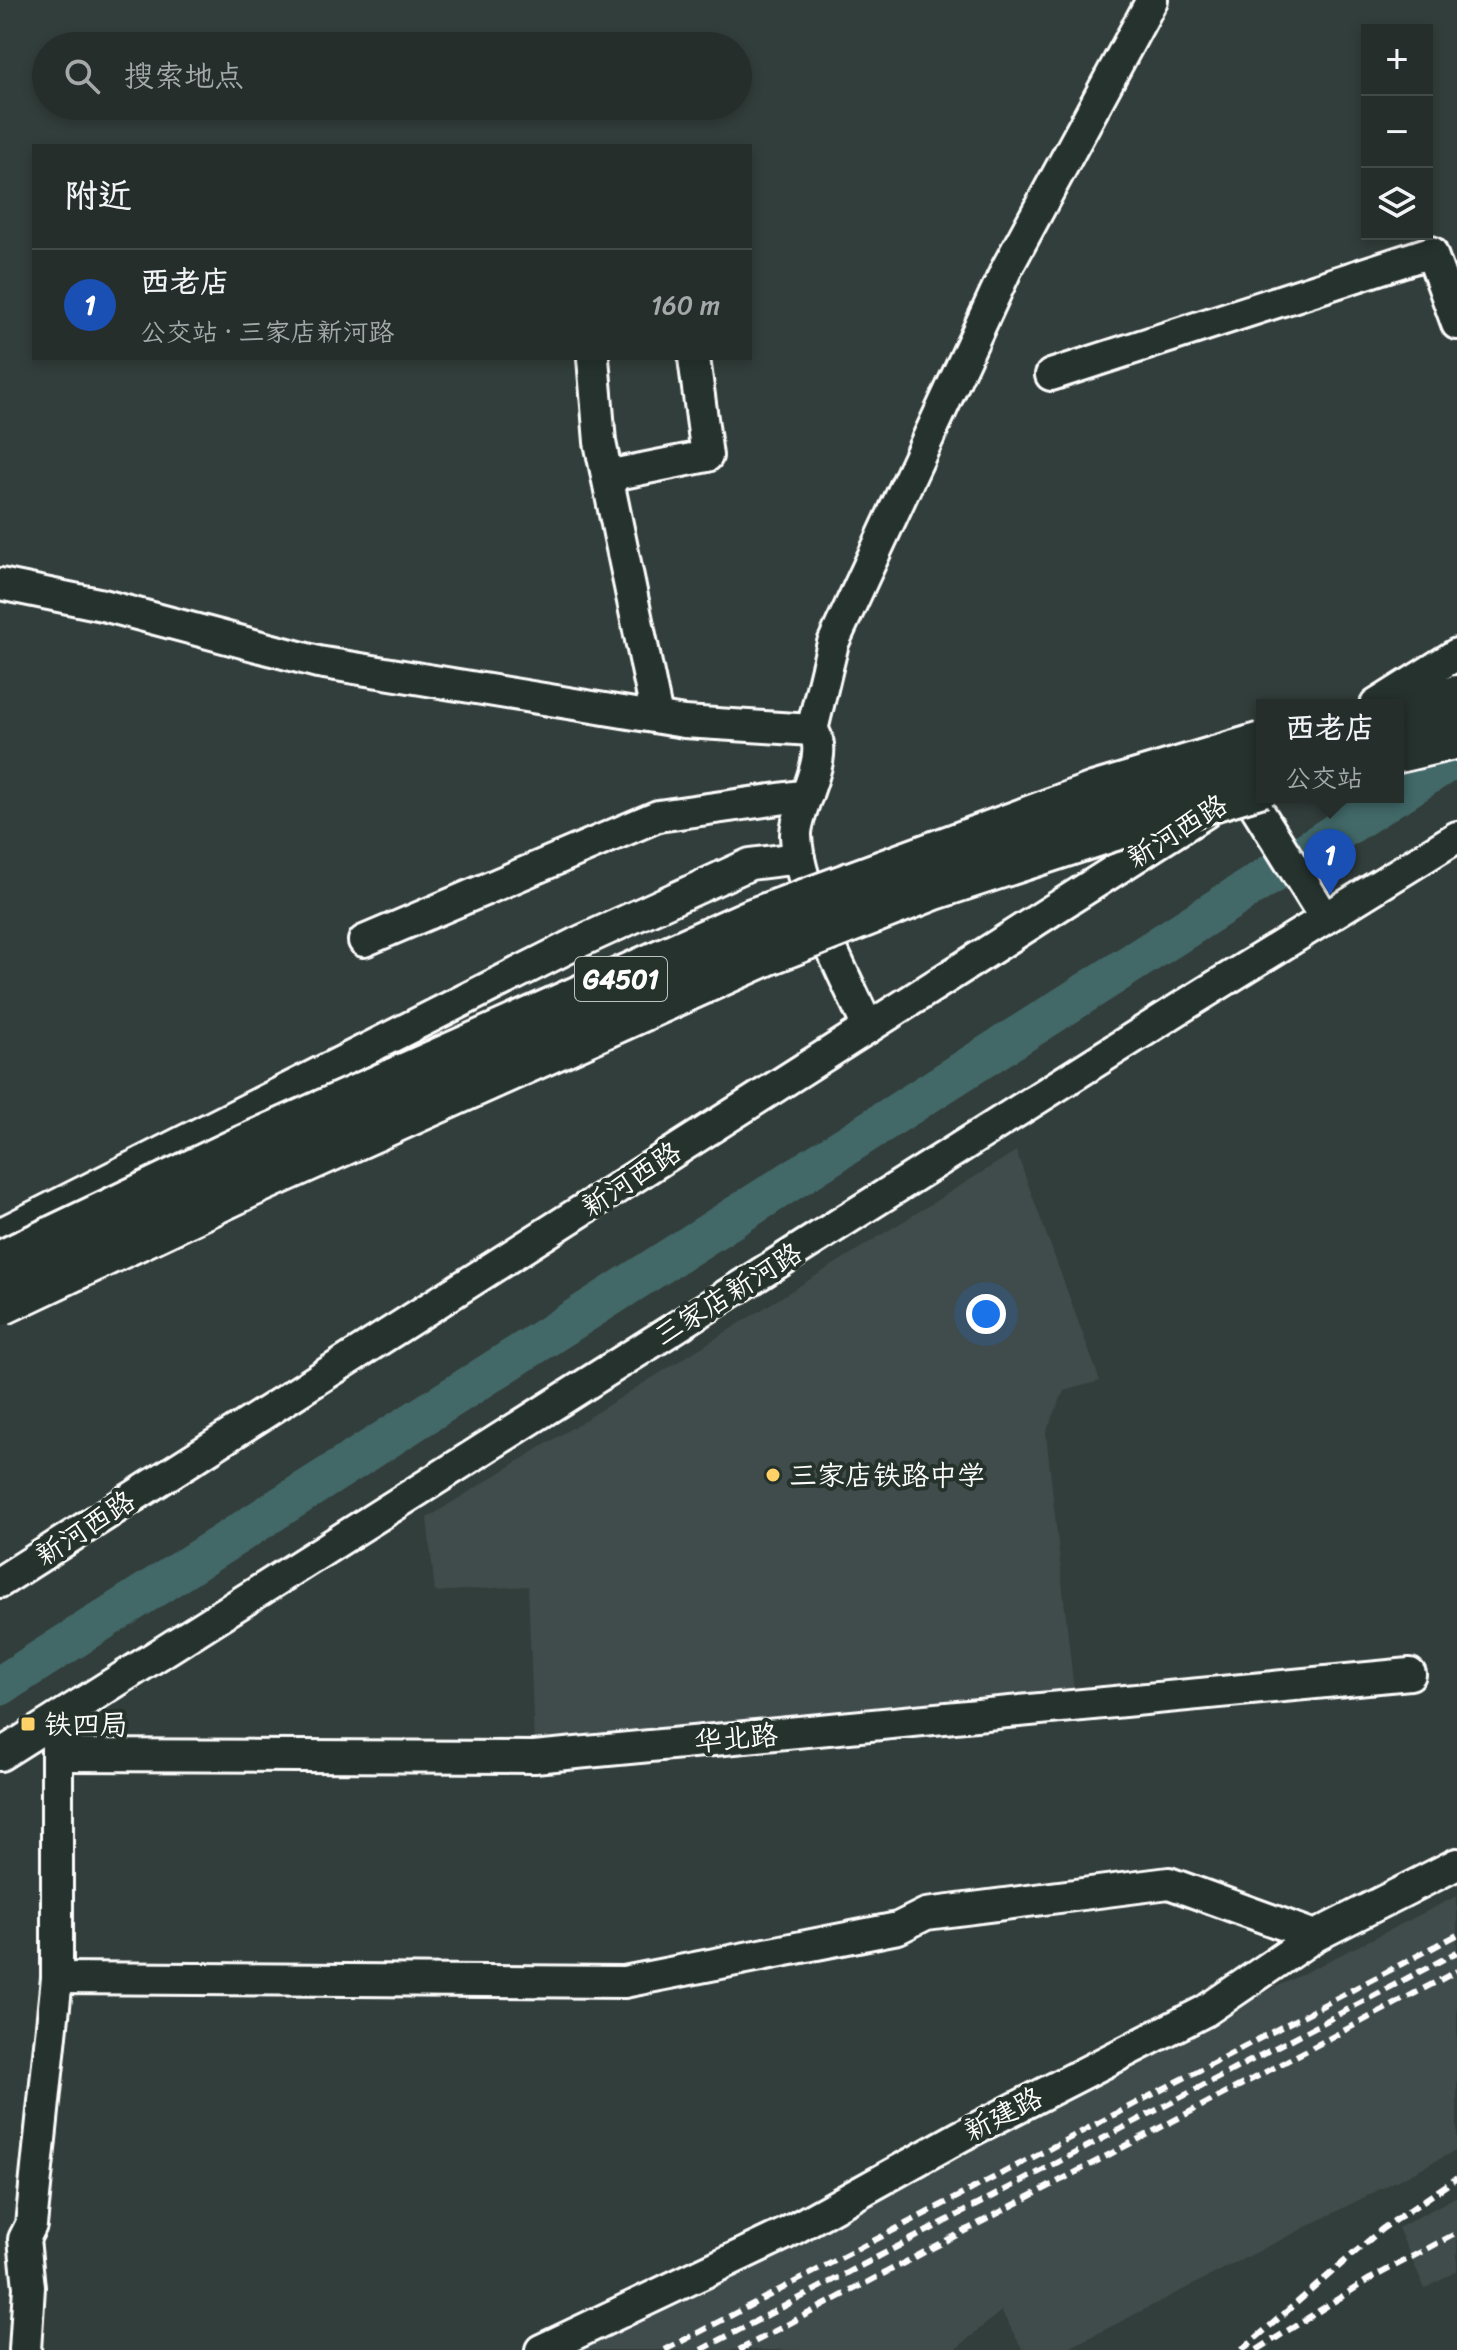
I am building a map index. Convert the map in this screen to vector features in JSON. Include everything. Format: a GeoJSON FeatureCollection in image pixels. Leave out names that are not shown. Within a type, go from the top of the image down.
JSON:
{"type":"FeatureCollection","features":[{"type":"Feature","properties":{"kind":"highway"},"geometry":{"type":"LineString","coordinates":[[1404,711],[1457,698]]}},
{"type":"Feature","properties":{"kind":"highway"},"geometry":{"type":"LineString","coordinates":[[1404,749],[1457,736]]}},
{"type":"Feature","properties":{"kind":"highway","name":"G4501"},"geometry":{"type":"LineString","coordinates":[[0,1264],[319,1113],[753,921],[1097,794],[1256,747]]}},
{"type":"Feature","properties":{"kind":"highway","name":"G4501"},"geometry":{"type":"LineString","coordinates":[[0,1303],[249,1185],[766,953],[934,887],[1256,783]]}},
{"type":"Feature","properties":{"kind":"street"},"geometry":{"type":"LineString","coordinates":[[812,730],[833,643],[1007,268],[1152,0]]}},
{"type":"Feature","properties":{"kind":"street"},"geometry":{"type":"LineString","coordinates":[[1051,375],[1431,252],[1457,324]]}},
{"type":"Feature","properties":{"kind":"street"},"geometry":{"type":"LineString","coordinates":[[593,360],[600,442],[657,717]]}},
{"type":"Feature","properties":{"kind":"street"},"geometry":{"type":"LineString","coordinates":[[607,476],[707,456],[694,360]]}},
{"type":"Feature","properties":{"kind":"street"},"geometry":{"type":"LineString","coordinates":[[0,584],[103,605],[318,662],[657,717],[812,730],[817,735],[818,756],[796,833],[799,858],[868,1028]]}},
{"type":"Feature","properties":{"kind":"street"},"geometry":{"type":"LineString","coordinates":[[1386,699],[1457,654]]}},
{"type":"Feature","properties":{"kind":"street","name":"新河西路"},"geometry":{"type":"LineString","coordinates":[[0,1582],[1256,783]]}},
{"type":"Feature","properties":{"kind":"street"},"geometry":{"type":"LineString","coordinates":[[364,941],[658,816],[807,795]]}},
{"type":"Feature","properties":{"kind":"street"},"geometry":{"type":"LineString","coordinates":[[1266,803],[1325,918]]}},
{"type":"Feature","properties":{"kind":"street","name":"三家店新河路"},"geometry":{"type":"LineString","coordinates":[[0,1755],[1457,837]]}},
{"type":"Feature","properties":{"kind":"street"},"geometry":{"type":"LineString","coordinates":[[0,1234],[577,943],[750,864],[799,858]]}},
{"type":"Feature","properties":{"kind":"street"},"geometry":{"type":"LineString","coordinates":[[0,1325],[72,1293],[656,1009],[829,936]]}},
{"type":"Feature","properties":{"kind":"street","name":"华北路"},"geometry":{"type":"LineString","coordinates":[[59,1755],[534,1757],[1410,1674]]}},
{"type":"Feature","properties":{"kind":"street"},"geometry":{"type":"LineString","coordinates":[[25,2350],[29,2287],[12,2241],[31,2225],[57,1978],[59,1755],[55,1720]]}},
{"type":"Feature","properties":{"kind":"street","name":"新建路"},"geometry":{"type":"LineString","coordinates":[[541,2350],[783,2235],[961,2136],[1205,2011],[1315,1936],[1457,1864]]}},
{"type":"Feature","properties":{"kind":"street"},"geometry":{"type":"LineString","coordinates":[[57,1978],[624,1982],[898,1928],[926,1914],[1169,1883],[1315,1936]]}},
{"type":"Feature","properties":{"kind":"shaded area","name":"三家店铁路中学"},"geometry":{"type":"Polygon","coordinates":[[[1016,1151],[1100,1381],[1064,1391],[1046,1433],[1074,1691],[534,1745],[528,1586],[435,1592],[427,1518],[1016,1151]]]}},
{"type":"Feature","properties":{"kind":"shaded area"},"geometry":{"type":"Polygon","coordinates":[[[1457,1896],[1457,2150],[1065,2350],[1023,2350],[1001,2311],[955,2350],[578,2350],[988,2132],[1457,1896]]]}},
{"type":"Feature","properties":{"kind":"shaded area"},"geometry":{"type":"Polygon","coordinates":[[[1457,2196],[1457,2271],[1425,2289],[1398,2228],[1457,2196]]]}},
{"type":"Feature","properties":{"kind":"waterway"},"geometry":{"type":"LineString","coordinates":[[1404,790],[1457,756]]}},
{"type":"Feature","properties":{"kind":"waterway"},"geometry":{"type":"LineString","coordinates":[[0,1686],[1383,803]]}},
{"type":"Feature","properties":{"kind":"railway"},"geometry":{"type":"LineString","coordinates":[[665,2350],[1457,1935]]}},
{"type":"Feature","properties":{"kind":"railway"},"geometry":{"type":"LineString","coordinates":[[701,2350],[1457,1952]]}},
{"type":"Feature","properties":{"kind":"railway"},"geometry":{"type":"LineString","coordinates":[[739,2350],[1457,1971]]}},
{"type":"Feature","properties":{"kind":"railway"},"geometry":{"type":"LineString","coordinates":[[1242,2350],[1382,2229],[1457,2178]]}},
{"type":"Feature","properties":{"kind":"railway"},"geometry":{"type":"LineString","coordinates":[[1257,2350],[1368,2280],[1457,2233]]}},
{"type":"Feature","properties":{"kind":"place","name":"西老店"},"geometry":{"type":"Point","coordinates":[1330,895]}},
{"type":"Feature","properties":{"kind":"place","name":"三家店铁路中学"},"geometry":{"type":"Point","coordinates":[773,1475]}},
{"type":"Feature","properties":{"kind":"place","name":"铁四局"},"geometry":{"type":"Point","coordinates":[28,1724]}}]}
